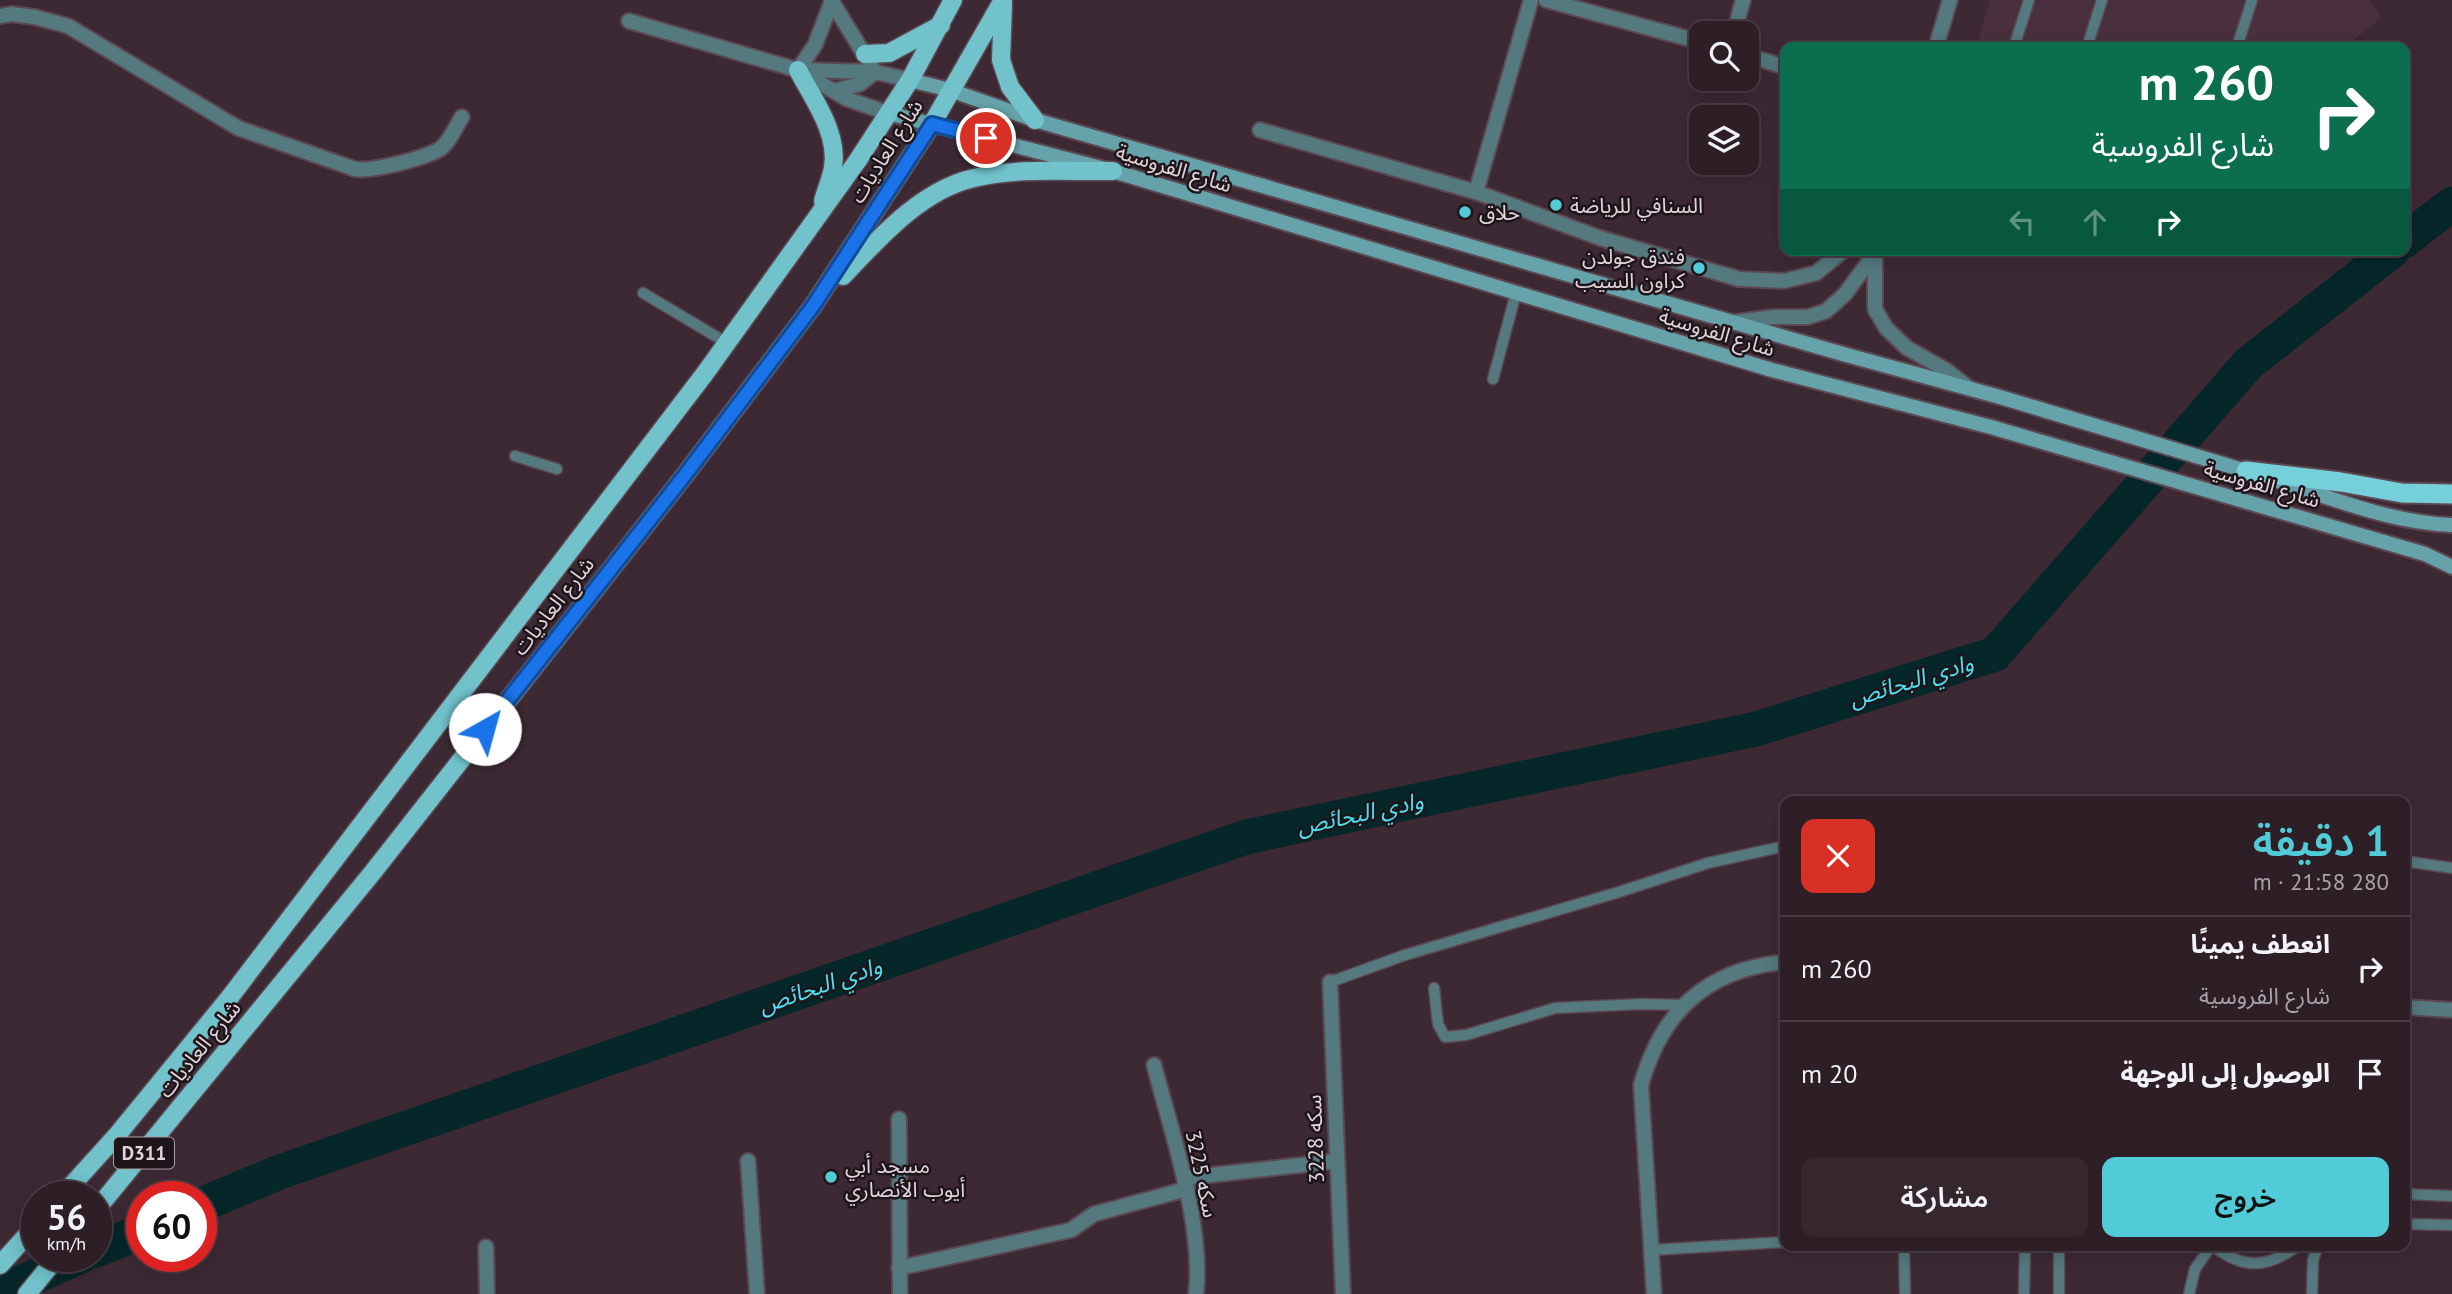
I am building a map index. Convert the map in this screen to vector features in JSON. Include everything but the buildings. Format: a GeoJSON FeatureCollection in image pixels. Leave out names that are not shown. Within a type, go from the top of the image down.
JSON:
{"type":"FeatureCollection","features":[{"type":"Feature","properties":{"kind":"highway"},"geometry":{"type":"LineString","coordinates":[[2246,471],[2402,492],[2449,495]]}},
{"type":"Feature","properties":{"kind":"main road","name":"شارع العاديات"},"geometry":{"type":"LineString","coordinates":[[75,1181],[118,1134],[230,997],[727,343],[818,219],[910,80],[942,25],[953,0]]}},
{"type":"Feature","properties":{"kind":"main road","name":"شارع العاديات"},"geometry":{"type":"LineString","coordinates":[[112,1191],[373,872],[685,475],[813,306],[932,124],[1003,0]]}},
{"type":"Feature","properties":{"kind":"main road"},"geometry":{"type":"LineString","coordinates":[[1003,0],[1001,60],[1010,87],[1035,120]]}},
{"type":"Feature","properties":{"kind":"main road"},"geometry":{"type":"LineString","coordinates":[[865,54],[889,53],[942,25]]}},
{"type":"Feature","properties":{"kind":"main road"},"geometry":{"type":"LineString","coordinates":[[798,70],[825,122],[833,147],[833,167],[818,219]]}},
{"type":"Feature","properties":{"kind":"main road","name":"شارع الفروسية"},"geometry":{"type":"LineString","coordinates":[[910,80],[950,90],[1035,120],[2000,397],[2369,510],[2432,524],[2452,525]]}},
{"type":"Feature","properties":{"kind":"main road","name":"شارع الفروسية"},"geometry":{"type":"LineString","coordinates":[[888,113],[1113,171],[1772,370],[1991,427],[2425,554],[2452,567]]}},
{"type":"Feature","properties":{"kind":"main road"},"geometry":{"type":"LineString","coordinates":[[813,306],[910,211],[945,188],[973,178],[1006,173],[1113,171]]}},
{"type":"Feature","properties":{"kind":"main road"},"geometry":{"type":"LineString","coordinates":[[0,1265],[21,1242]]}},
{"type":"Feature","properties":{"kind":"main road"},"geometry":{"type":"LineString","coordinates":[[27,1294],[45,1272]]}},
{"type":"Feature","properties":{"kind":"street"},"geometry":{"type":"LineString","coordinates":[[836,0],[839,16],[875,72]]}},
{"type":"Feature","properties":{"kind":"street"},"geometry":{"type":"LineString","coordinates":[[798,70],[815,45],[836,0]]}},
{"type":"Feature","properties":{"kind":"street"},"geometry":{"type":"LineString","coordinates":[[1476,192],[1531,0]]}},
{"type":"Feature","properties":{"kind":"street"},"geometry":{"type":"LineString","coordinates":[[1546,0],[1689,39]]}},
{"type":"Feature","properties":{"kind":"street"},"geometry":{"type":"LineString","coordinates":[[1737,21],[1743,0]]}},
{"type":"Feature","properties":{"kind":"street"},"geometry":{"type":"LineString","coordinates":[[1937,42],[1950,0]]}},
{"type":"Feature","properties":{"kind":"street"},"geometry":{"type":"LineString","coordinates":[[0,16],[35,17],[68,26],[238,128],[355,169],[367,170],[440,149],[462,117]]}},
{"type":"Feature","properties":{"kind":"street"},"geometry":{"type":"LineString","coordinates":[[629,21],[798,70],[847,99],[888,113]]}},
{"type":"Feature","properties":{"kind":"street"},"geometry":{"type":"LineString","coordinates":[[1759,59],[1780,65]]}},
{"type":"Feature","properties":{"kind":"street"},"geometry":{"type":"LineString","coordinates":[[798,70],[875,72],[910,80]]}},
{"type":"Feature","properties":{"kind":"street"},"geometry":{"type":"LineString","coordinates":[[834,91],[860,84],[875,72]]}},
{"type":"Feature","properties":{"kind":"street"},"geometry":{"type":"LineString","coordinates":[[1260,130],[1476,192],[1600,238],[1739,279],[1784,281],[1816,273],[1837,256]]}},
{"type":"Feature","properties":{"kind":"street"},"geometry":{"type":"LineString","coordinates":[[1736,322],[1774,317],[1808,317],[1826,311],[1845,295],[1872,256]]}},
{"type":"Feature","properties":{"kind":"street"},"geometry":{"type":"LineString","coordinates":[[1874,256],[1875,309],[1886,328],[1907,348],[1947,370],[1971,389]]}},
{"type":"Feature","properties":{"kind":"street"},"geometry":{"type":"LineString","coordinates":[[1654,1294],[1641,1085],[1649,1055],[1664,1028],[1684,1005],[1707,987],[1733,972],[1761,964],[1780,962]]}},
{"type":"Feature","properties":{"kind":"street","name":"سكه 3228"},"geometry":{"type":"LineString","coordinates":[[1330,982],[1343,1294]]}},
{"type":"Feature","properties":{"kind":"street"},"geometry":{"type":"LineString","coordinates":[[2410,1007],[2452,1010]]}},
{"type":"Feature","properties":{"kind":"street","name":"سكه 3225"},"geometry":{"type":"LineString","coordinates":[[1154,1065],[1185,1184],[1196,1252],[1196,1294]]}},
{"type":"Feature","properties":{"kind":"street"},"geometry":{"type":"LineString","coordinates":[[899,1119],[900,1294]]}},
{"type":"Feature","properties":{"kind":"street"},"geometry":{"type":"LineString","coordinates":[[748,1161],[757,1294]]}},
{"type":"Feature","properties":{"kind":"street"},"geometry":{"type":"LineString","coordinates":[[900,1268],[1071,1230],[1079,1227],[1094,1214],[1185,1184],[1337,1161]]}},
{"type":"Feature","properties":{"kind":"street"},"geometry":{"type":"LineString","coordinates":[[486,1247],[487,1294]]}},
{"type":"Feature","properties":{"kind":"lane"},"geometry":{"type":"LineString","coordinates":[[2016,42],[2029,0]]}},
{"type":"Feature","properties":{"kind":"lane"},"geometry":{"type":"LineString","coordinates":[[2089,42],[2102,0]]}},
{"type":"Feature","properties":{"kind":"lane"},"geometry":{"type":"LineString","coordinates":[[2239,42],[2252,0]]}},
{"type":"Feature","properties":{"kind":"lane"},"geometry":{"type":"LineString","coordinates":[[643,293],[727,343]]}},
{"type":"Feature","properties":{"kind":"lane"},"geometry":{"type":"LineString","coordinates":[[1493,379],[1516,293]]}},
{"type":"Feature","properties":{"kind":"lane"},"geometry":{"type":"LineString","coordinates":[[515,456],[557,469]]}},
{"type":"Feature","properties":{"kind":"lane"},"geometry":{"type":"LineString","coordinates":[[1330,982],[1405,955],[1708,863],[1780,847]]}},
{"type":"Feature","properties":{"kind":"lane"},"geometry":{"type":"LineString","coordinates":[[2410,862],[2452,867]]}},
{"type":"Feature","properties":{"kind":"lane"},"geometry":{"type":"LineString","coordinates":[[1434,988],[1438,1024],[1445,1037],[1466,1035],[1555,1008],[1684,1005]]}},
{"type":"Feature","properties":{"kind":"lane"},"geometry":{"type":"LineString","coordinates":[[2410,1194],[2452,1196]]}},
{"type":"Feature","properties":{"kind":"lane"},"geometry":{"type":"LineString","coordinates":[[2410,1224],[2452,1225]]}},
{"type":"Feature","properties":{"kind":"lane"},"geometry":{"type":"LineString","coordinates":[[1651,1250],[1780,1242]]}},
{"type":"Feature","properties":{"kind":"lane"},"geometry":{"type":"LineString","coordinates":[[1904,1251],[1905,1294]]}},
{"type":"Feature","properties":{"kind":"lane"},"geometry":{"type":"LineString","coordinates":[[2024,1294],[2025,1251]]}},
{"type":"Feature","properties":{"kind":"lane"},"geometry":{"type":"LineString","coordinates":[[2059,1251],[2059,1294]]}},
{"type":"Feature","properties":{"kind":"lane"},"geometry":{"type":"LineString","coordinates":[[2189,1294],[2195,1269],[2208,1251]]}},
{"type":"Feature","properties":{"kind":"lane"},"geometry":{"type":"LineString","coordinates":[[2219,1251],[2245,1263],[2264,1264],[2282,1258],[2291,1251]]}},
{"type":"Feature","properties":{"kind":"lane"},"geometry":{"type":"LineString","coordinates":[[2311,1251],[2312,1294]]}},
{"type":"Feature","properties":{"kind":"lane"},"geometry":{"type":"LineString","coordinates":[[2313,1260],[2316,1251]]}},
{"type":"Feature","properties":{"kind":"shaded area"},"geometry":{"type":"Polygon","coordinates":[[[1990,0],[2370,0],[2382,17],[2351,42],[1977,42],[1990,0]]]}},
{"type":"Feature","properties":{"kind":"waterway","name":"وادي البحائص"},"geometry":{"type":"LineString","coordinates":[[2410,236],[2452,204]]}},
{"type":"Feature","properties":{"kind":"waterway","name":"وادي البحائص"},"geometry":{"type":"LineString","coordinates":[[217,1198],[277,1173],[1246,837],[1756,729],[1995,654],[2249,363],[2385,256]]}},
{"type":"Feature","properties":{"kind":"waterway","name":"وادي البحائص"},"geometry":{"type":"LineString","coordinates":[[112,1243],[126,1238]]}},
{"type":"Feature","properties":{"kind":"waterway","name":"وادي البحائص"},"geometry":{"type":"LineString","coordinates":[[0,1292],[45,1272]]}},
{"type":"Feature","properties":{"kind":"place","name":"السنافي للرياضة"},"geometry":{"type":"Point","coordinates":[1556,205]}},
{"type":"Feature","properties":{"kind":"place","name":"حلاق"},"geometry":{"type":"Point","coordinates":[1465,212]}},
{"type":"Feature","properties":{"kind":"place","name":"فندق جولدن كراون السيب"},"geometry":{"type":"Point","coordinates":[1699,268]}},
{"type":"Feature","properties":{"kind":"place","name":"مسجد أبي أيوب الأنصاري"},"geometry":{"type":"Point","coordinates":[831,1177]}},
{"type":"Feature","properties":{"kind":"route"},"geometry":{"type":"LineString","coordinates":[[485,729],[685,475],[813,306],[932,124],[986,138]]}}]}
